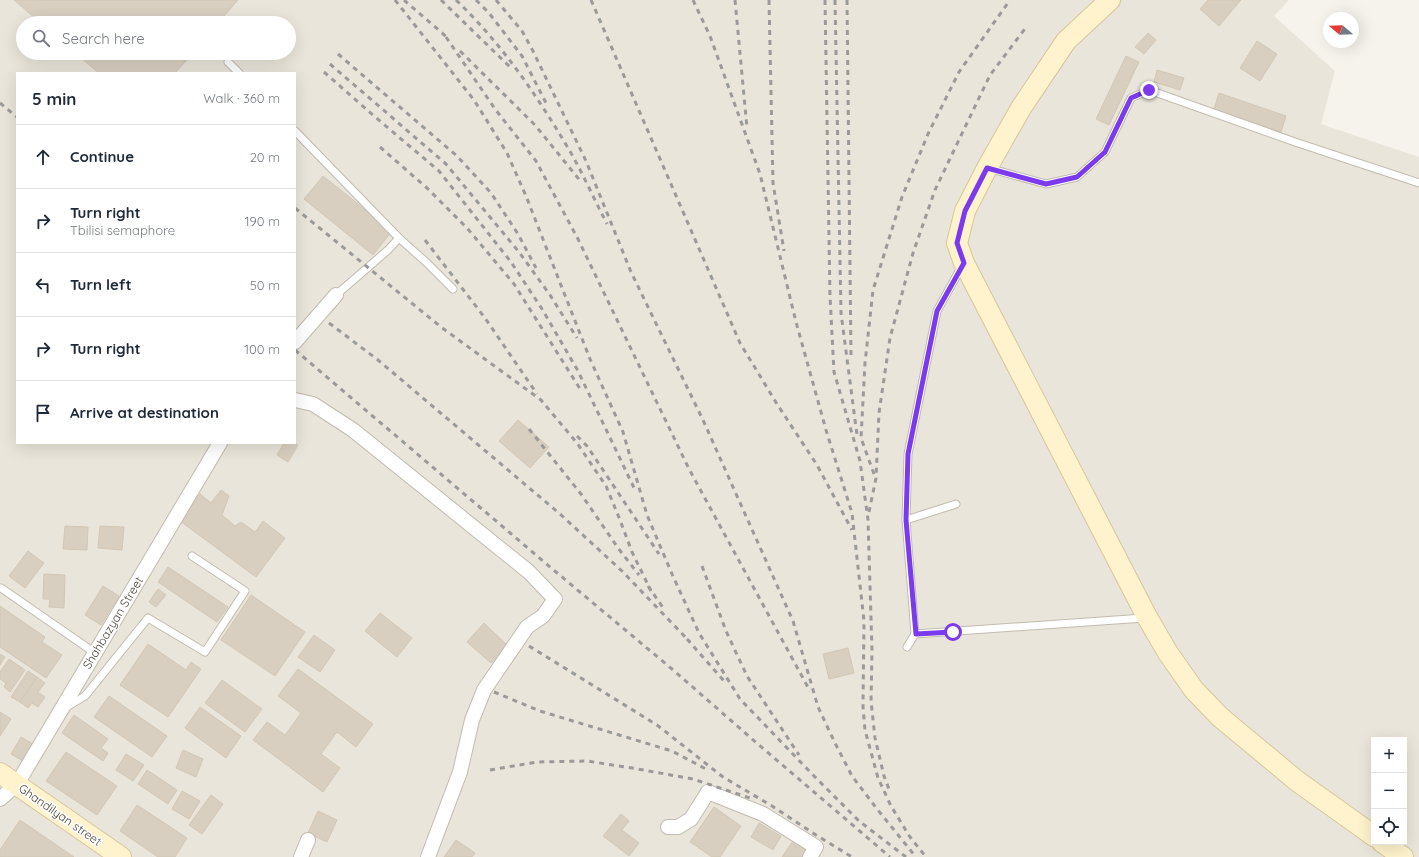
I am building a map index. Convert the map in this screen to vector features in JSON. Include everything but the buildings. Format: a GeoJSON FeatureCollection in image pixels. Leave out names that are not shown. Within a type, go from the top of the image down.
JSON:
{"type":"FeatureCollection","features":[{"type":"Feature","properties":{"kind":"street"},"geometry":{"type":"LineString","coordinates":[[1110,0],[1066,41],[1021,108],[987,168],[965,211],[957,243],[964,263],[1147,618],[1168,653],[1194,690],[1220,717],[1297,781],[1371,834]]}},
{"type":"Feature","properties":{"kind":"street"},"geometry":{"type":"LineString","coordinates":[[296,341],[336,295]]}},
{"type":"Feature","properties":{"kind":"street"},"geometry":{"type":"LineString","coordinates":[[296,400],[313,404],[353,430],[530,572],[555,599],[543,616],[527,627],[484,690],[472,720],[460,772],[428,857]]}},
{"type":"Feature","properties":{"kind":"street","name":"Shahbazyan Street"},"geometry":{"type":"LineString","coordinates":[[0,799],[17,784],[219,444]]}},
{"type":"Feature","properties":{"kind":"street","name":"Ghandilyan street"},"geometry":{"type":"LineString","coordinates":[[0,773],[121,857]]}},
{"type":"Feature","properties":{"kind":"street"},"geometry":{"type":"LineString","coordinates":[[668,827],[678,828],[691,820],[708,792],[763,814],[816,847],[810,857]]}},
{"type":"Feature","properties":{"kind":"street"},"geometry":{"type":"LineString","coordinates":[[301,857],[308,840]]}},
{"type":"Feature","properties":{"kind":"street"},"geometry":{"type":"LineString","coordinates":[[1386,845],[1403,857]]}},
{"type":"Feature","properties":{"kind":"lane"},"geometry":{"type":"LineString","coordinates":[[228,62],[238,72]]}},
{"type":"Feature","properties":{"kind":"lane"},"geometry":{"type":"LineString","coordinates":[[987,168],[1046,184],[1077,177],[1105,152],[1131,98],[1149,90],[1295,142],[1419,183]]}},
{"type":"Feature","properties":{"kind":"lane"},"geometry":{"type":"LineString","coordinates":[[296,132],[399,238],[453,289]]}},
{"type":"Feature","properties":{"kind":"lane"},"geometry":{"type":"LineString","coordinates":[[336,295],[388,250],[399,238]]}},
{"type":"Feature","properties":{"kind":"lane"},"geometry":{"type":"LineString","coordinates":[[907,647],[916,634],[906,520],[908,454],[937,311],[964,263]]}},
{"type":"Feature","properties":{"kind":"lane"},"geometry":{"type":"LineString","coordinates":[[906,520],[956,504]]}},
{"type":"Feature","properties":{"kind":"lane"},"geometry":{"type":"LineString","coordinates":[[60,711],[85,696],[148,618],[205,652],[245,591],[192,556]]}},
{"type":"Feature","properties":{"kind":"lane"},"geometry":{"type":"LineString","coordinates":[[0,588],[95,653]]}},
{"type":"Feature","properties":{"kind":"lane"},"geometry":{"type":"LineString","coordinates":[[916,634],[1147,618]]}},
{"type":"Feature","properties":{"kind":"shaded area"},"geometry":{"type":"Polygon","coordinates":[[[0,0],[1289,0],[1274,16],[1335,71],[1321,124],[1419,157],[1419,857],[0,857],[0,0]]]}},
{"type":"Feature","properties":{"kind":"railway"},"geometry":{"type":"LineString","coordinates":[[395,0],[474,100],[507,153],[526,196],[590,359],[623,432],[647,515],[699,633],[740,699],[859,821],[906,857]]}},
{"type":"Feature","properties":{"kind":"railway"},"geometry":{"type":"LineString","coordinates":[[404,0],[449,39]]}},
{"type":"Feature","properties":{"kind":"railway"},"geometry":{"type":"LineString","coordinates":[[441,0],[510,67]]}},
{"type":"Feature","properties":{"kind":"railway"},"geometry":{"type":"LineString","coordinates":[[456,0],[489,35],[533,92],[571,153],[607,224]]}},
{"type":"Feature","properties":{"kind":"railway"},"geometry":{"type":"LineString","coordinates":[[476,0],[489,13],[522,56],[546,103]]}},
{"type":"Feature","properties":{"kind":"railway"},"geometry":{"type":"LineString","coordinates":[[496,0],[522,31],[586,161],[631,272],[703,420],[793,621],[818,707],[835,743],[852,776],[916,857]]}},
{"type":"Feature","properties":{"kind":"railway"},"geometry":{"type":"LineString","coordinates":[[591,0],[740,343],[777,404],[817,465],[852,530]]}},
{"type":"Feature","properties":{"kind":"railway"},"geometry":{"type":"LineString","coordinates":[[693,0],[710,36],[760,174],[796,322],[826,430],[852,513],[864,621],[863,707],[865,730],[878,778],[891,806],[910,837],[926,857]]}},
{"type":"Feature","properties":{"kind":"railway"},"geometry":{"type":"LineString","coordinates":[[735,0],[747,128]]}},
{"type":"Feature","properties":{"kind":"railway"},"geometry":{"type":"LineString","coordinates":[[769,0],[773,183],[784,251]]}},
{"type":"Feature","properties":{"kind":"railway"},"geometry":{"type":"LineString","coordinates":[[825,0],[830,296],[834,372],[860,461],[868,520],[872,651],[871,701],[875,738],[884,776],[889,789]]}},
{"type":"Feature","properties":{"kind":"railway"},"geometry":{"type":"LineString","coordinates":[[835,0],[841,313],[857,435]]}},
{"type":"Feature","properties":{"kind":"railway"},"geometry":{"type":"LineString","coordinates":[[847,0],[851,355]]}},
{"type":"Feature","properties":{"kind":"railway"},"geometry":{"type":"LineString","coordinates":[[874,474],[861,438],[865,363],[873,290],[902,197],[928,134],[959,72],[1010,0]]}},
{"type":"Feature","properties":{"kind":"railway"},"geometry":{"type":"LineString","coordinates":[[869,512],[876,478],[879,413],[890,338],[913,253],[935,190],[990,75],[1027,26]]}},
{"type":"Feature","properties":{"kind":"railway"},"geometry":{"type":"LineString","coordinates":[[446,37],[495,109],[536,161],[578,239],[689,469],[810,691]]}},
{"type":"Feature","properties":{"kind":"railway"},"geometry":{"type":"LineString","coordinates":[[460,51],[535,125],[582,183]]}},
{"type":"Feature","properties":{"kind":"railway"},"geometry":{"type":"LineString","coordinates":[[338,54],[457,156],[491,193],[518,234],[536,268]]}},
{"type":"Feature","properties":{"kind":"railway"},"geometry":{"type":"LineString","coordinates":[[330,64],[446,164],[519,252],[550,295],[577,338]]}},
{"type":"Feature","properties":{"kind":"railway"},"geometry":{"type":"LineString","coordinates":[[324,72],[439,171],[511,262],[542,309],[578,371],[636,492]]}},
{"type":"Feature","properties":{"kind":"railway"},"geometry":{"type":"LineString","coordinates":[[0,103],[16,116]]}},
{"type":"Feature","properties":{"kind":"railway"},"geometry":{"type":"LineString","coordinates":[[380,147],[427,188],[467,228],[514,284],[582,392]]}},
{"type":"Feature","properties":{"kind":"railway"},"geometry":{"type":"LineString","coordinates":[[296,209],[441,327],[541,400],[577,443],[606,486],[632,552],[651,591]]}},
{"type":"Feature","properties":{"kind":"railway"},"geometry":{"type":"LineString","coordinates":[[425,240],[485,318],[537,394]]}},
{"type":"Feature","properties":{"kind":"railway"},"geometry":{"type":"LineString","coordinates":[[329,323],[378,360],[560,514],[622,571],[690,642]]}},
{"type":"Feature","properties":{"kind":"railway"},"geometry":{"type":"LineString","coordinates":[[296,351],[672,669],[890,857]]}},
{"type":"Feature","properties":{"kind":"railway"},"geometry":{"type":"LineString","coordinates":[[529,429],[581,494],[618,548],[639,575]]}},
{"type":"Feature","properties":{"kind":"railway"},"geometry":{"type":"LineString","coordinates":[[577,436],[587,446],[659,554]]}},
{"type":"Feature","properties":{"kind":"railway"},"geometry":{"type":"LineString","coordinates":[[702,566],[726,631],[747,676],[799,755]]}},
{"type":"Feature","properties":{"kind":"railway"},"geometry":{"type":"LineString","coordinates":[[648,586],[664,609]]}},
{"type":"Feature","properties":{"kind":"railway"},"geometry":{"type":"LineString","coordinates":[[687,639],[724,681]]}},
{"type":"Feature","properties":{"kind":"railway"},"geometry":{"type":"LineString","coordinates":[[529,646],[657,725],[723,777],[852,857]]}},
{"type":"Feature","properties":{"kind":"railway"},"geometry":{"type":"LineString","coordinates":[[494,692],[540,711],[672,751],[706,769]]}},
{"type":"Feature","properties":{"kind":"railway"},"geometry":{"type":"LineString","coordinates":[[490,770],[537,762],[587,761],[693,779],[753,799]]}},
{"type":"Feature","properties":{"kind":"route"},"geometry":{"type":"LineString","coordinates":[[953,632],[916,634],[906,520],[908,454],[937,311],[964,263],[957,243],[965,211],[987,168],[1046,184],[1077,177],[1105,152],[1131,98],[1149,90]]}}]}
